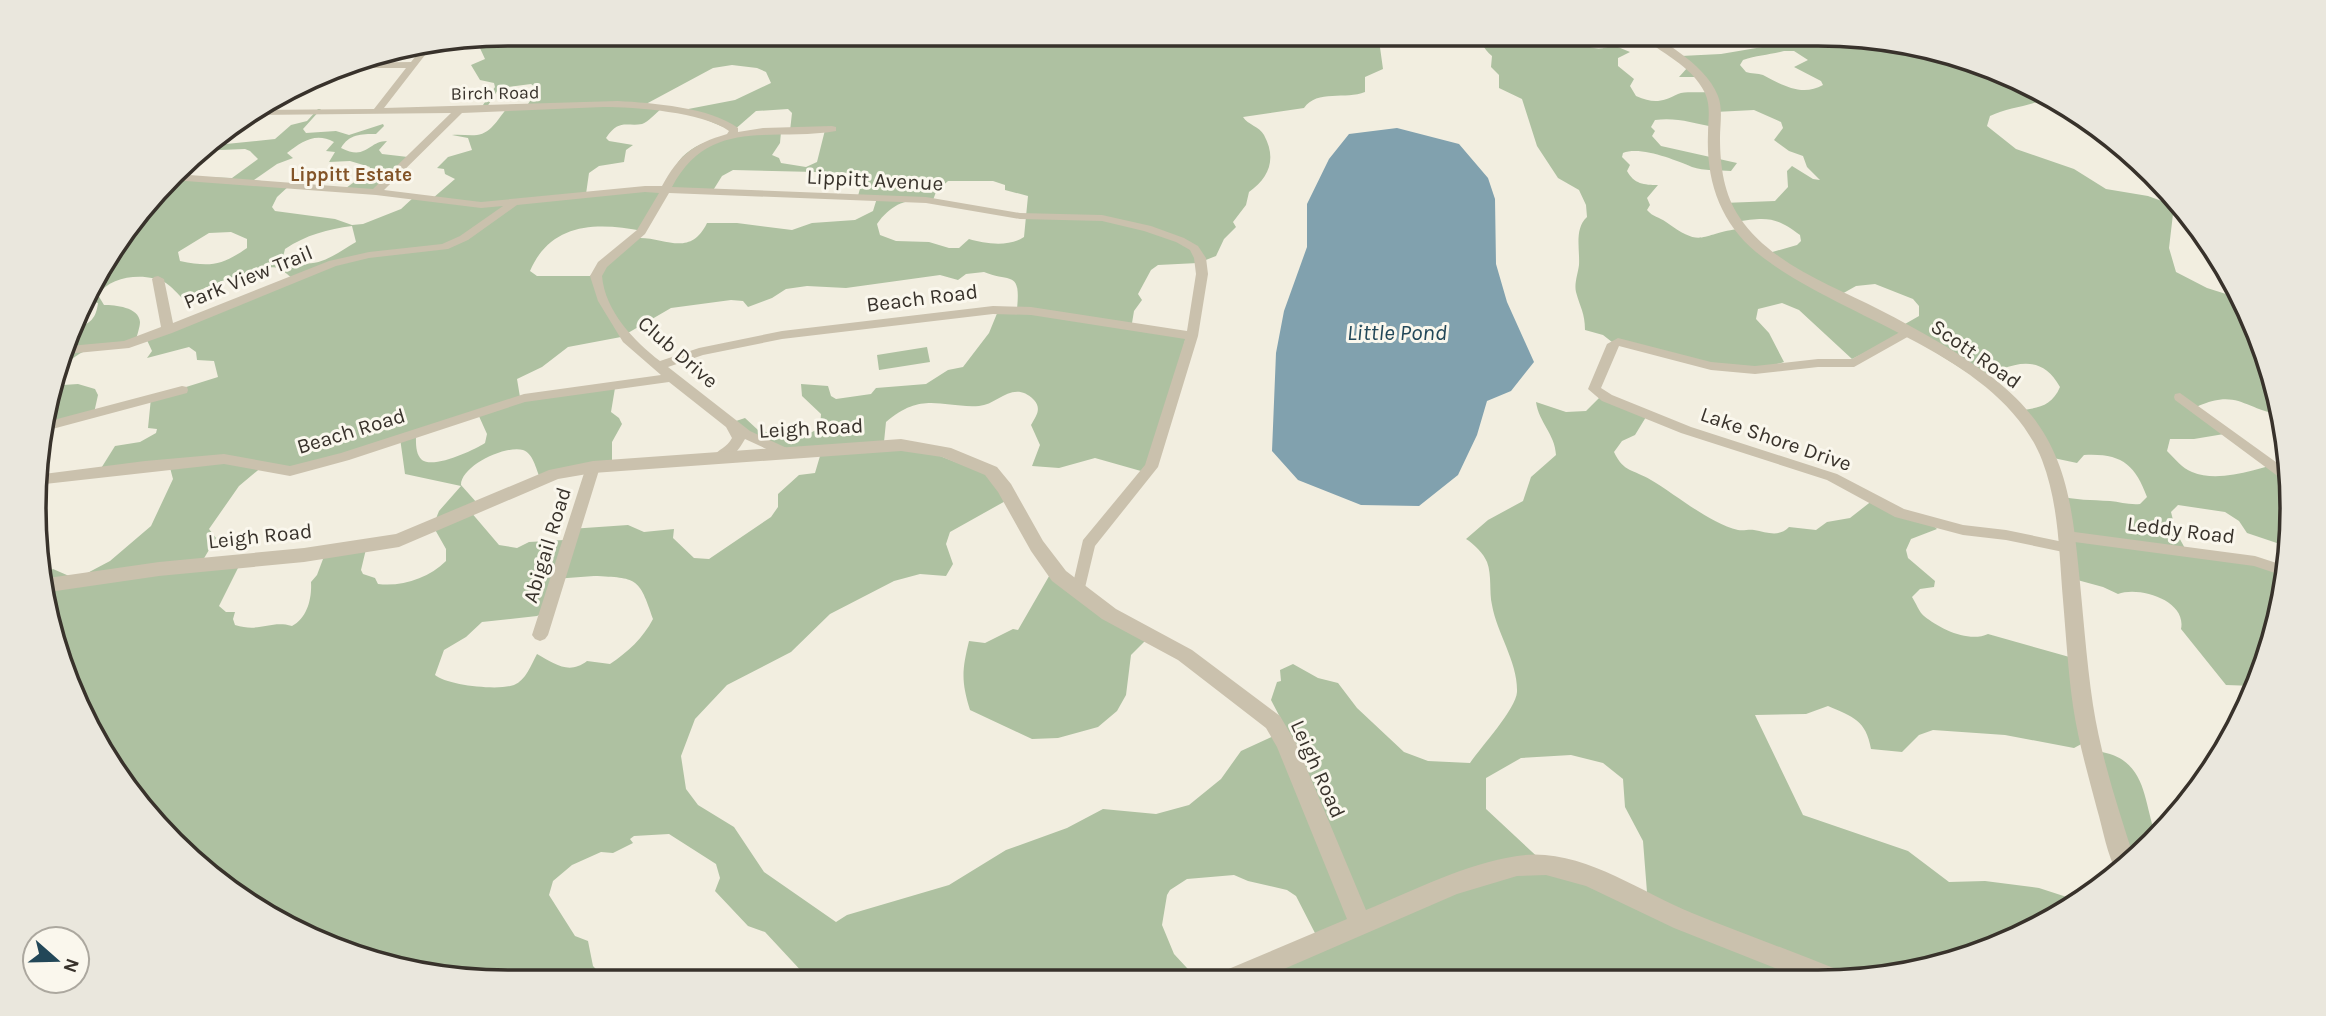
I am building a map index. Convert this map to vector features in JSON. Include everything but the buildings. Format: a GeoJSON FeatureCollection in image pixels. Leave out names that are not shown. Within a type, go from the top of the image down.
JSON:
{"type":"FeatureCollection","features":[{"type":"Feature","properties":{"kind":"street","name":"Scott Road"},"geometry":{"type":"LineString","coordinates":[[1661,46],[1683,62],[1710,92],[1715,109],[1714,164],[1717,183],[1734,220],[1752,241],[1802,276],[1907,332],[1979,377],[2026,418],[2038,435],[2058,481],[2067,542],[2083,706],[2102,793],[2122,857]]}},
{"type":"Feature","properties":{"kind":"street"},"geometry":{"type":"LineString","coordinates":[[377,111],[423,53]]}},
{"type":"Feature","properties":{"kind":"street"},"geometry":{"type":"LineString","coordinates":[[373,66],[413,65]]}},
{"type":"Feature","properties":{"kind":"street","name":"Birch Road"},"geometry":{"type":"LineString","coordinates":[[268,113],[616,105],[654,107],[728,125],[733,128],[732,134]]}},
{"type":"Feature","properties":{"kind":"street"},"geometry":{"type":"LineString","coordinates":[[376,192],[461,109]]}},
{"type":"Feature","properties":{"kind":"street","name":"Club Drive"},"geometry":{"type":"LineString","coordinates":[[786,453],[745,434],[622,334],[598,290],[595,278],[601,265],[643,230],[688,155],[732,134],[832,129]]}},
{"type":"Feature","properties":{"kind":"street","name":"Lippitt Avenue"},"geometry":{"type":"LineString","coordinates":[[184,178],[376,192],[467,204],[517,203],[633,190],[926,200],[1020,216],[1102,218],[1147,228],[1180,240],[1194,248],[1200,258],[1202,274],[1192,336],[1151,467],[1088,544],[1078,592]]}},
{"type":"Feature","properties":{"kind":"street","name":"Park View Trail"},"geometry":{"type":"LineString","coordinates":[[74,349],[125,345],[333,263],[369,255],[444,247],[464,238],[498,213],[517,203]]}},
{"type":"Feature","properties":{"kind":"street"},"geometry":{"type":"LineString","coordinates":[[158,279],[168,330]]}},
{"type":"Feature","properties":{"kind":"street","name":"Beach Road"},"geometry":{"type":"LineString","coordinates":[[659,366],[693,353],[737,342],[993,310],[1031,311],[1192,336]]}},
{"type":"Feature","properties":{"kind":"street","name":"Lake Shore Drive"},"geometry":{"type":"LineString","coordinates":[[1907,332],[1854,363],[1818,363],[1755,370],[1711,366],[1618,342],[1613,344],[1594,389],[1607,398],[1686,430],[1832,477],[1899,513],[1963,530],[2067,542]]}},
{"type":"Feature","properties":{"kind":"street","name":"Beach Road"},"geometry":{"type":"LineString","coordinates":[[46,479],[132,467],[224,459],[290,471],[335,460],[524,398],[612,388],[673,377]]}},
{"type":"Feature","properties":{"kind":"street"},"geometry":{"type":"LineString","coordinates":[[53,425],[182,390]]}},
{"type":"Feature","properties":{"kind":"street"},"geometry":{"type":"LineString","coordinates":[[2180,397],[2279,472]]}},
{"type":"Feature","properties":{"kind":"street"},"geometry":{"type":"LineString","coordinates":[[720,457],[737,445],[739,438],[730,423]]}},
{"type":"Feature","properties":{"kind":"street","name":"Leigh Road"},"geometry":{"type":"LineString","coordinates":[[52,584],[159,569],[304,555],[399,540],[555,474],[593,467],[916,446],[945,452],[984,466],[1005,488],[1046,560],[1078,592],[1109,614],[1185,655],[1273,722],[1286,743],[1361,925]]}},
{"type":"Feature","properties":{"kind":"street","name":"Abigail Road"},"geometry":{"type":"LineString","coordinates":[[540,635],[593,467]]}},
{"type":"Feature","properties":{"kind":"street","name":"Leddy Road"},"geometry":{"type":"LineString","coordinates":[[2067,542],[2255,561],[2277,568]]}},
{"type":"Feature","properties":{"kind":"street"},"geometry":{"type":"LineString","coordinates":[[1253,970],[1464,881],[1517,866],[1546,865],[1594,879],[1682,920],[1810,970]]}},
{"type":"Feature","properties":{"kind":"green space"},"geometry":{"type":"Polygon","coordinates":[[[479,46],[1380,46],[1383,69],[1365,77],[1365,92],[1316,99],[1304,108],[1243,117],[1264,135],[1270,160],[1262,181],[1249,192],[1246,205],[1233,222],[1236,227],[1224,239],[1216,256],[1198,263],[1158,265],[1151,270],[1138,294],[1142,300],[1134,311],[1132,323],[1186,337],[1148,473],[1095,458],[1059,468],[1032,466],[1040,445],[1031,425],[1038,406],[1026,394],[1019,392],[1012,392],[986,405],[932,403],[899,412],[886,422],[884,442],[909,444],[989,475],[1009,499],[950,532],[946,544],[953,564],[946,576],[920,574],[894,581],[830,614],[791,652],[727,685],[695,719],[681,756],[686,789],[698,805],[734,827],[764,872],[836,922],[847,915],[949,885],[1006,850],[1067,828],[1103,809],[1156,814],[1189,805],[1221,779],[1241,751],[1276,735],[1282,721],[1271,700],[1277,682],[1281,681],[1280,670],[1293,664],[1318,678],[1338,683],[1357,708],[1404,752],[1428,761],[1470,763],[1505,718],[1517,692],[1511,659],[1492,605],[1487,562],[1478,549],[1466,539],[1488,520],[1523,501],[1531,477],[1556,455],[1553,441],[1536,402],[1566,412],[1586,411],[1601,396],[1646,417],[1635,435],[1622,441],[1614,452],[1621,464],[1705,515],[1738,530],[1772,533],[1789,527],[1816,530],[1827,522],[1850,518],[1873,500],[1930,522],[1937,529],[1911,539],[1906,550],[1908,558],[1935,581],[1934,587],[1920,589],[1912,597],[1924,616],[1938,626],[1964,636],[1988,634],[2073,658],[2087,741],[2074,748],[2005,735],[1933,730],[1919,735],[1902,752],[1871,749],[1866,732],[1857,721],[1828,706],[1806,714],[1755,715],[1803,815],[1908,851],[1949,882],[1985,881],[2039,888],[2068,897],[2023,923],[1967,946],[1908,962],[1848,970],[1241,970],[1316,935],[1296,896],[1287,890],[1234,875],[1187,879],[1167,895],[1162,925],[1174,954],[1189,970],[800,970],[765,932],[748,926],[715,891],[720,878],[716,864],[669,834],[634,836],[630,839],[633,843],[613,853],[601,852],[572,865],[553,881],[549,895],[575,936],[588,941],[593,966],[597,970],[478,970],[448,967],[388,955],[303,923],[226,875],[181,835],[141,790],[107,739],[81,685],[61,628],[50,571],[53,569],[76,579],[110,561],[151,526],[173,479],[169,464],[100,470],[115,446],[140,442],[156,433],[157,429],[148,428],[151,398],[218,377],[214,361],[197,360],[196,352],[189,347],[147,358],[152,351],[146,338],[292,278],[278,268],[259,269],[215,283],[183,299],[166,283],[149,277],[129,277],[111,283],[98,295],[104,305],[126,308],[139,317],[136,340],[90,349],[69,362],[83,325],[92,320],[96,313],[98,303],[94,302],[107,277],[123,251],[160,203],[186,176],[232,178],[258,159],[245,149],[215,150],[224,143],[275,139],[291,125],[307,121],[318,109],[321,109],[303,129],[306,133],[336,131],[349,135],[383,124],[376,134],[352,137],[341,148],[356,152],[387,141],[379,150],[382,154],[408,157],[373,191],[346,188],[368,172],[370,167],[350,161],[329,162],[335,152],[326,151],[334,142],[321,138],[309,139],[298,145],[287,153],[293,158],[277,164],[254,180],[290,185],[277,197],[272,207],[275,211],[335,219],[352,225],[363,224],[401,209],[414,197],[433,198],[455,179],[445,174],[444,169],[437,168],[448,157],[472,150],[468,138],[452,135],[482,134],[495,124],[508,107],[526,107],[538,89],[531,84],[499,88],[487,107],[483,105],[495,87],[494,83],[480,80],[471,65],[485,59],[479,46]],[[732,65],[713,68],[646,104],[661,109],[644,123],[615,128],[606,138],[609,141],[633,145],[626,150],[624,162],[599,166],[589,173],[586,194],[664,190],[677,164],[688,152],[712,140],[740,135],[781,132],[780,143],[772,155],[779,158],[781,163],[806,167],[817,162],[825,130],[790,131],[792,113],[788,109],[756,111],[733,131],[683,110],[735,100],[771,83],[766,72],[757,68],[732,65]],[[733,170],[722,176],[712,192],[666,190],[643,231],[593,227],[563,234],[539,255],[530,271],[537,276],[590,276],[638,238],[685,243],[700,234],[707,223],[737,223],[792,230],[812,223],[855,220],[873,211],[877,198],[858,196],[863,177],[858,173],[733,170]],[[948,181],[936,192],[933,200],[908,201],[889,211],[877,224],[880,235],[896,241],[929,242],[949,248],[959,248],[969,239],[997,244],[1024,237],[1028,196],[1005,190],[1005,185],[993,181],[948,181]],[[352,226],[309,236],[285,249],[283,257],[304,263],[329,258],[356,242],[352,226]],[[231,232],[209,233],[178,252],[180,261],[215,264],[247,248],[247,239],[231,232]],[[984,272],[966,274],[958,280],[940,275],[846,288],[807,286],[786,289],[772,298],[748,307],[743,301],[731,300],[671,308],[621,337],[568,347],[542,367],[517,379],[520,397],[615,388],[611,412],[622,424],[612,442],[612,462],[540,478],[532,458],[523,450],[515,449],[495,454],[476,464],[463,478],[461,485],[477,503],[470,511],[499,545],[517,548],[529,542],[564,540],[570,529],[628,525],[644,532],[674,529],[673,538],[694,558],[709,559],[771,517],[778,507],[778,494],[799,475],[815,473],[820,456],[757,441],[736,421],[745,418],[758,430],[798,439],[820,428],[821,414],[802,396],[801,384],[828,386],[831,396],[836,399],[871,394],[876,388],[926,384],[948,370],[963,367],[989,333],[998,311],[1017,309],[1018,296],[1012,280],[984,272]],[[478,414],[416,434],[418,455],[422,460],[435,462],[454,458],[480,446],[485,443],[487,434],[478,414]],[[400,438],[294,469],[263,466],[239,486],[209,529],[216,538],[203,560],[243,558],[219,606],[226,612],[235,612],[235,625],[251,628],[277,624],[292,626],[297,623],[308,607],[311,582],[317,575],[326,551],[367,545],[361,570],[363,574],[375,578],[378,584],[387,585],[415,580],[446,561],[446,549],[433,526],[439,511],[461,486],[405,474],[400,438]],[[594,576],[554,579],[541,614],[482,622],[466,637],[444,650],[435,675],[461,684],[506,687],[522,680],[537,654],[568,668],[587,661],[610,664],[634,644],[653,619],[640,587],[634,582],[594,576]],[[1571,755],[1521,758],[1486,778],[1486,809],[1544,863],[1648,905],[1643,841],[1625,807],[1623,779],[1603,763],[1571,755]]]}},
{"type":"Feature","properties":{"kind":"green space"},"geometry":{"type":"Polygon","coordinates":[[[1483,46],[1615,46],[1630,52],[1618,58],[1618,66],[1634,79],[1630,86],[1636,96],[1653,101],[1681,93],[1707,92],[1696,77],[1679,77],[1688,67],[1681,56],[1721,54],[1768,46],[1848,46],[1908,54],[1967,70],[2038,101],[1990,116],[1987,126],[2016,149],[2074,169],[2106,189],[2148,196],[2165,202],[2173,214],[2169,248],[2176,272],[2207,288],[2229,295],[2256,359],[2271,412],[2222,399],[2196,407],[2224,434],[2194,439],[2170,439],[2167,451],[2185,468],[2203,475],[2228,475],[2279,464],[2279,544],[2247,533],[2239,521],[2225,512],[2178,505],[2171,512],[2176,532],[2187,552],[2277,568],[2265,628],[2245,686],[2226,685],[2181,629],[2181,619],[2170,604],[2149,594],[2118,594],[2070,578],[2057,496],[2136,504],[2140,504],[2147,497],[2132,469],[2117,459],[2084,455],[2077,463],[2044,456],[2016,411],[2042,406],[2056,394],[2060,387],[2043,368],[2022,364],[1978,379],[1905,333],[1852,359],[1799,310],[1782,303],[1758,309],[1756,319],[1769,333],[1784,362],[1763,367],[1698,364],[1612,342],[1603,335],[1585,330],[1575,286],[1579,265],[1579,233],[1587,217],[1586,205],[1579,190],[1558,178],[1537,146],[1522,99],[1499,88],[1499,75],[1491,67],[1492,56],[1483,46]],[[1794,51],[1748,58],[1740,65],[1746,72],[1763,75],[1800,90],[1823,85],[1821,81],[1794,67],[1808,60],[1794,51]],[[1754,110],[1715,112],[1714,127],[1677,120],[1655,120],[1651,127],[1655,131],[1652,136],[1661,146],[1737,163],[1731,171],[1706,170],[1639,151],[1623,153],[1622,157],[1630,165],[1627,171],[1633,179],[1644,184],[1658,185],[1647,198],[1650,205],[1647,210],[1678,230],[1695,237],[1738,229],[1769,253],[1797,245],[1801,241],[1800,235],[1784,224],[1770,219],[1735,222],[1723,203],[1775,201],[1788,187],[1787,171],[1792,166],[1813,179],[1820,180],[1807,167],[1803,156],[1789,151],[1774,140],[1783,128],[1781,122],[1754,110]],[[1875,284],[1856,286],[1840,295],[1898,328],[1919,316],[1919,306],[1913,299],[1875,284]]]}},
{"type":"Feature","properties":{"kind":"green space"},"geometry":{"type":"Polygon","coordinates":[[[927,347],[930,362],[879,370],[877,355],[927,347]]]}},
{"type":"Feature","properties":{"kind":"green space"},"geometry":{"type":"Polygon","coordinates":[[[62,384],[78,384],[95,389],[98,395],[94,413],[53,425],[62,384]]]}},
{"type":"Feature","properties":{"kind":"green space"},"geometry":{"type":"Polygon","coordinates":[[[1052,571],[1149,637],[1131,655],[1126,695],[1117,711],[1098,727],[1058,738],[1032,739],[970,710],[965,691],[964,668],[969,641],[985,643],[1013,629],[1018,630],[1052,571]]]}},
{"type":"Feature","properties":{"kind":"green space"},"geometry":{"type":"Polygon","coordinates":[[[2102,752],[2128,764],[2135,773],[2153,826],[2121,858],[2102,752]]]}},
{"type":"Feature","properties":{"kind":"water","name":"Little Pond"},"geometry":{"type":"Polygon","coordinates":[[[1397,128],[1459,144],[1488,178],[1495,199],[1496,264],[1507,302],[1534,362],[1511,391],[1487,401],[1477,435],[1458,475],[1419,506],[1361,505],[1298,480],[1272,451],[1276,353],[1284,311],[1307,247],[1307,204],[1329,159],[1349,134],[1397,128]]]}},
{"type":"Feature","properties":{"kind":"district","name":"Lippitt Estate"},"geometry":{"type":"Point","coordinates":[351,175]}}]}
